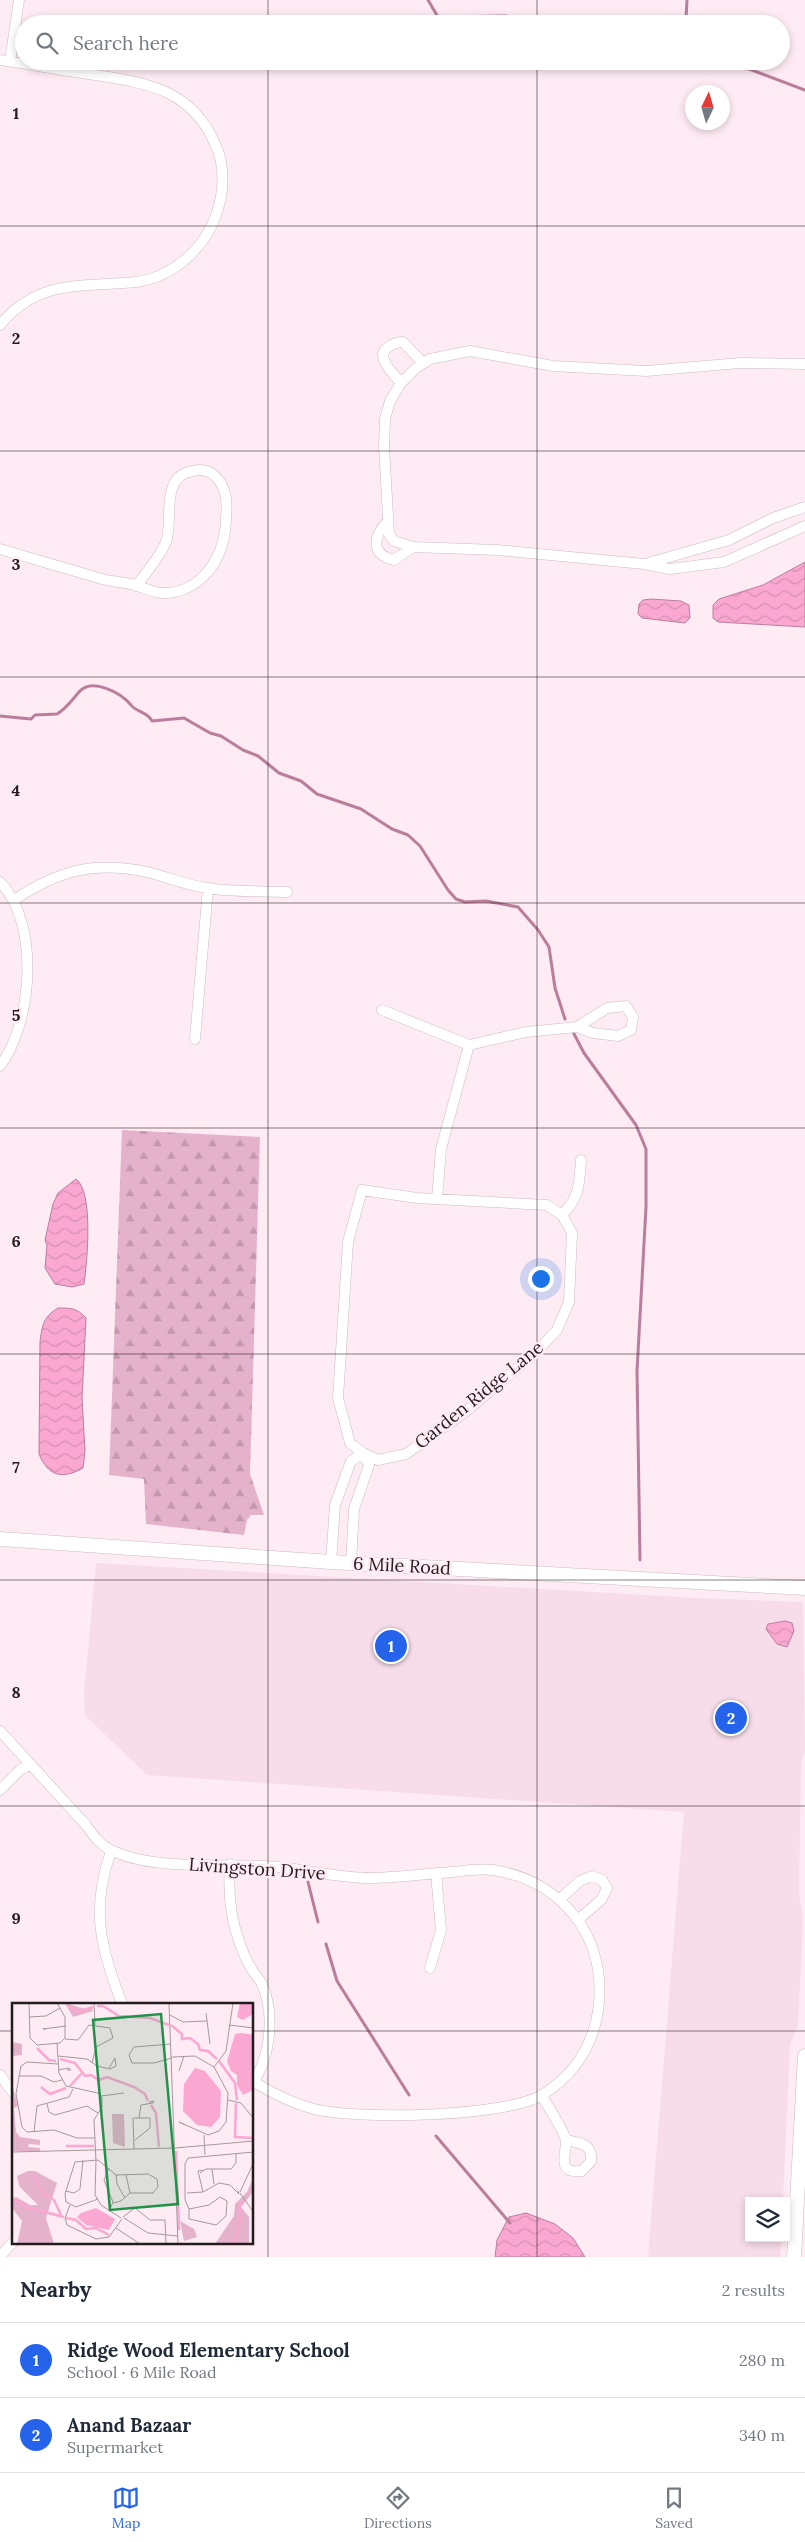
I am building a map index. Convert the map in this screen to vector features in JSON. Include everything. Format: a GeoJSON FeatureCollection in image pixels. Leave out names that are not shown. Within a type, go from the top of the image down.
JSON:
{"type":"FeatureCollection","features":[{"type":"Feature","properties":{"kind":"street"},"geometry":{"type":"LineString","coordinates":[[16,15],[19,0]]}},
{"type":"Feature","properties":{"kind":"street"},"geometry":{"type":"LineString","coordinates":[[5,61],[15,17]]}},
{"type":"Feature","properties":{"kind":"street"},"geometry":{"type":"LineString","coordinates":[[0,325],[18,307],[51,291],[149,280],[172,269],[192,253],[205,238],[215,220],[222,191],[220,154],[208,128],[191,108],[169,92],[142,82],[64,70]]}},
{"type":"Feature","properties":{"kind":"street"},"geometry":{"type":"LineString","coordinates":[[401,383],[385,364],[383,356],[386,349],[397,342],[403,342],[423,363]]}},
{"type":"Feature","properties":{"kind":"street"},"geometry":{"type":"LineString","coordinates":[[805,364],[740,363],[646,371],[553,366],[470,351],[450,353],[423,363],[401,383],[390,401],[385,419],[384,446],[388,485],[389,534],[394,542],[412,547],[497,550],[644,564],[670,569],[703,567],[724,562],[805,526]]}},
{"type":"Feature","properties":{"kind":"street"},"geometry":{"type":"LineString","coordinates":[[0,549],[104,579],[136,586],[150,592],[173,592],[186,588],[197,581],[216,563],[224,532],[225,491],[222,482],[210,472],[199,470],[186,472],[175,481],[170,492],[166,541],[156,560],[136,586]]}},
{"type":"Feature","properties":{"kind":"street"},"geometry":{"type":"LineString","coordinates":[[644,564],[716,544],[746,533],[773,518],[805,507]]}},
{"type":"Feature","properties":{"kind":"street"},"geometry":{"type":"LineString","coordinates":[[388,521],[378,531],[376,540],[378,551],[386,558],[394,560],[412,547]]}},
{"type":"Feature","properties":{"kind":"street"},"geometry":{"type":"LineString","coordinates":[[746,533],[754,550]]}},
{"type":"Feature","properties":{"kind":"street"},"geometry":{"type":"LineString","coordinates":[[14,900],[52,877],[75,870],[94,868],[146,872],[208,888],[287,892]]}},
{"type":"Feature","properties":{"kind":"street"},"geometry":{"type":"LineString","coordinates":[[0,882],[14,900],[26,935],[27,956],[23,1015],[11,1052],[0,1066]]}},
{"type":"Feature","properties":{"kind":"street"},"geometry":{"type":"LineString","coordinates":[[195,1039],[208,888]]}},
{"type":"Feature","properties":{"kind":"street"},"geometry":{"type":"LineString","coordinates":[[382,1010],[469,1045],[526,1032],[577,1027],[613,1005],[626,1006],[633,1017],[631,1030],[618,1036],[593,1033],[577,1027]]}},
{"type":"Feature","properties":{"kind":"street"},"geometry":{"type":"LineString","coordinates":[[437,1199],[441,1149],[469,1045]]}},
{"type":"Feature","properties":{"kind":"street"},"geometry":{"type":"LineString","coordinates":[[352,1563],[354,1509],[369,1465],[363,1453],[350,1443],[338,1398],[348,1242],[362,1190],[437,1199],[547,1205],[562,1215],[575,1202],[580,1185],[581,1160]]}},
{"type":"Feature","properties":{"kind":"street","name":"Garden Ridge Lane"},"geometry":{"type":"LineString","coordinates":[[363,1453],[378,1460],[406,1454],[464,1413],[534,1354],[557,1330],[569,1302],[572,1233],[562,1215]]}},
{"type":"Feature","properties":{"kind":"street"},"geometry":{"type":"LineString","coordinates":[[331,1562],[336,1505],[351,1461],[363,1453]]}},
{"type":"Feature","properties":{"kind":"street","name":"6 Mile Road"},"geometry":{"type":"LineString","coordinates":[[0,1539],[331,1562],[805,1588]]}},
{"type":"Feature","properties":{"kind":"street","name":"Livingston Drive"},"geometry":{"type":"LineString","coordinates":[[0,1731],[86,1825],[96,1839],[111,1851],[161,1863],[278,1867],[372,1878],[491,1869],[521,1877],[560,1899],[578,1919],[591,1943],[599,1997],[596,2031],[580,2061],[568,2074],[541,2095],[523,2103],[491,2110],[414,2114],[333,2112],[305,2107],[254,2083]]}},
{"type":"Feature","properties":{"kind":"street"},"geometry":{"type":"LineString","coordinates":[[0,1790],[20,1770],[31,1764]]}},
{"type":"Feature","properties":{"kind":"street"},"geometry":{"type":"LineString","coordinates":[[111,1851],[102,1877],[99,1920],[105,1956],[122,2003]]}},
{"type":"Feature","properties":{"kind":"street"},"geometry":{"type":"LineString","coordinates":[[230,1864],[228,1886],[234,1924],[251,1969],[261,1982],[270,2015],[265,2053],[254,2080]]}},
{"type":"Feature","properties":{"kind":"street"},"geometry":{"type":"LineString","coordinates":[[430,1968],[441,1930],[436,1873]]}},
{"type":"Feature","properties":{"kind":"street"},"geometry":{"type":"LineString","coordinates":[[560,1899],[580,1881],[592,1876],[602,1880],[607,1888],[601,1900],[578,1919]]}},
{"type":"Feature","properties":{"kind":"street"},"geometry":{"type":"LineString","coordinates":[[794,2257],[801,2214],[805,2056]]}},
{"type":"Feature","properties":{"kind":"street"},"geometry":{"type":"LineString","coordinates":[[0,2075],[12,2091]]}},
{"type":"Feature","properties":{"kind":"street"},"geometry":{"type":"LineString","coordinates":[[541,2095],[566,2140]]}},
{"type":"Feature","properties":{"kind":"street"},"geometry":{"type":"LineString","coordinates":[[0,2256],[12,2243]]}},
{"type":"Feature","properties":{"kind":"shaded area"},"geometry":{"type":"Polygon","coordinates":[[[96,1563],[696,1598],[803,1602],[805,1750],[801,1764],[799,1893],[803,1919],[798,2025],[790,2045],[783,2197],[745,2197],[745,2242],[781,2242],[780,2257],[648,2257],[684,1812],[147,1775],[85,1715],[84,1693],[96,1563]]]}},
{"type":"Feature","properties":{"kind":"green space"},"geometry":{"type":"Polygon","coordinates":[[[122,1130],[260,1137],[250,1474],[264,1515],[251,1515],[247,1520],[244,1535],[146,1524],[144,1479],[109,1475],[122,1130]]]}},
{"type":"Feature","properties":{"kind":"water"},"geometry":{"type":"Polygon","coordinates":[[[805,562],[805,627],[718,622],[713,618],[713,605],[719,599],[763,585],[805,562]]]}},
{"type":"Feature","properties":{"kind":"water"},"geometry":{"type":"Polygon","coordinates":[[[643,600],[681,601],[689,605],[690,618],[685,623],[642,618],[638,614],[639,604],[643,600]]]}},
{"type":"Feature","properties":{"kind":"water"},"geometry":{"type":"Polygon","coordinates":[[[76,1179],[82,1186],[85,1198],[88,1245],[84,1284],[72,1287],[55,1284],[45,1268],[47,1245],[45,1240],[53,1204],[58,1193],[76,1179]]]}},
{"type":"Feature","properties":{"kind":"water"},"geometry":{"type":"Polygon","coordinates":[[[58,1308],[74,1309],[86,1318],[82,1398],[85,1451],[83,1468],[62,1475],[51,1471],[39,1454],[40,1342],[46,1318],[58,1308]]]}},
{"type":"Feature","properties":{"kind":"water"},"geometry":{"type":"Polygon","coordinates":[[[785,1621],[792,1623],[794,1631],[787,1647],[777,1644],[766,1629],[768,1624],[785,1621]]]}},
{"type":"Feature","properties":{"kind":"water"},"geometry":{"type":"Polygon","coordinates":[[[526,2213],[555,2224],[573,2238],[585,2257],[495,2257],[497,2240],[509,2217],[526,2213]]]}},
{"type":"Feature","properties":{"kind":"waterway"},"geometry":{"type":"LineString","coordinates":[[428,0],[437,15]]}},
{"type":"Feature","properties":{"kind":"waterway"},"geometry":{"type":"LineString","coordinates":[[686,15],[687,0]]}},
{"type":"Feature","properties":{"kind":"waterway"},"geometry":{"type":"LineString","coordinates":[[752,70],[805,90]]}},
{"type":"Feature","properties":{"kind":"waterway"},"geometry":{"type":"LineString","coordinates":[[0,716],[31,719],[35,715],[57,714],[79,692],[91,686],[99,686],[114,692],[148,716],[152,721],[184,718],[210,733],[221,736],[243,750],[258,756],[279,773],[301,781],[317,794],[361,809],[392,829],[408,835],[420,846],[448,890],[456,899],[465,902],[486,901],[518,907],[538,930],[549,947],[555,988],[565,1019]]}},
{"type":"Feature","properties":{"kind":"waterway"},"geometry":{"type":"LineString","coordinates":[[573,1032],[584,1053],[636,1125],[646,1149],[646,1207],[637,1371],[640,1560]]}},
{"type":"Feature","properties":{"kind":"waterway"},"geometry":{"type":"LineString","coordinates":[[308,1882],[318,1922]]}},
{"type":"Feature","properties":{"kind":"waterway"},"geometry":{"type":"LineString","coordinates":[[326,1944],[337,1981],[409,2095]]}},
{"type":"Feature","properties":{"kind":"waterway"},"geometry":{"type":"LineString","coordinates":[[436,2136],[510,2223]]}},
{"type":"Feature","properties":{"kind":"place","name":"Ridge Wood Elementary School"},"geometry":{"type":"Point","coordinates":[391,1646]}},
{"type":"Feature","properties":{"kind":"place","name":"Anand Bazaar"},"geometry":{"type":"Point","coordinates":[731,1718]}}]}
